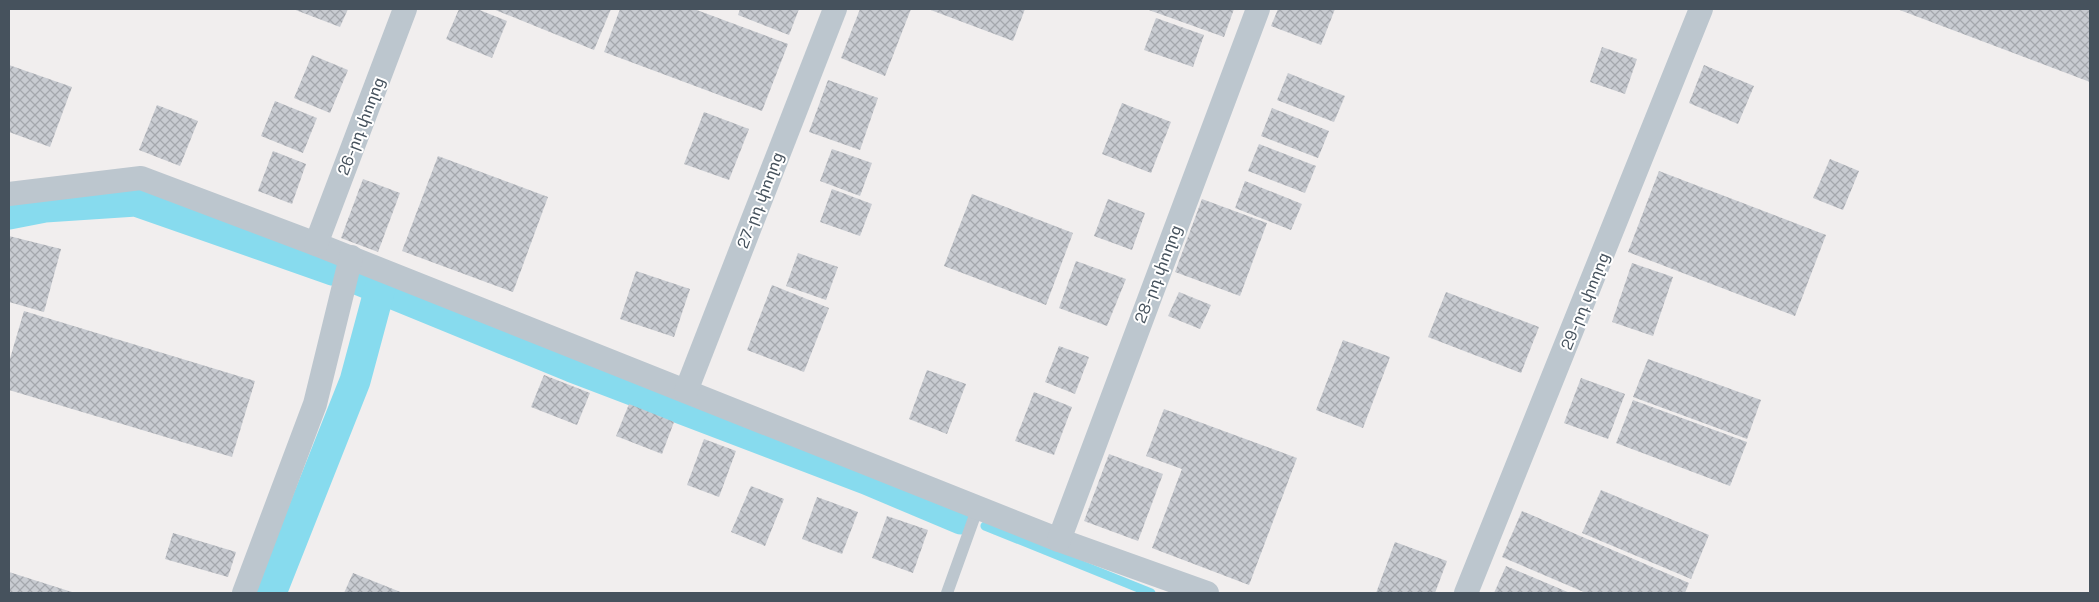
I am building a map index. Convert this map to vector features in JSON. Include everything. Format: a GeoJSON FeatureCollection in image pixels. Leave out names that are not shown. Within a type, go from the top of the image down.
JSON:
{"type":"FeatureCollection","features":[{"type":"Feature","properties":{"kind":"street","name":"26-րդ փողոց"},"geometry":{"type":"LineString","coordinates":[[316,244],[406,9]]}},
{"type":"Feature","properties":{"kind":"street","name":"27-րդ փողոց"},"geometry":{"type":"LineString","coordinates":[[686,391],[835,9]]}},
{"type":"Feature","properties":{"kind":"street","name":"28-րդ փողոց"},"geometry":{"type":"LineString","coordinates":[[1059,540],[1258,9]]}},
{"type":"Feature","properties":{"kind":"street","name":"29-րդ փողոց"},"geometry":{"type":"LineString","coordinates":[[1466,593],[1701,9]]}},
{"type":"Feature","properties":{"kind":"street"},"geometry":{"type":"LineString","coordinates":[[9,194],[141,178],[351,257],[1059,540],[1207,593]]}},
{"type":"Feature","properties":{"kind":"street"},"geometry":{"type":"LineString","coordinates":[[244,593],[315,404],[351,257]]}},
{"type":"Feature","properties":{"kind":"lane"},"geometry":{"type":"LineString","coordinates":[[946,593],[978,507]]}},
{"type":"Feature","properties":{"kind":"building"},"geometry":{"type":"Polygon","coordinates":[[[293,9],[348,9],[340,27],[293,9]]]}},
{"type":"Feature","properties":{"kind":"building"},"geometry":{"type":"Polygon","coordinates":[[[459,9],[477,9],[507,21],[492,58],[446,39],[459,9]]]}},
{"type":"Feature","properties":{"kind":"building"},"geometry":{"type":"Polygon","coordinates":[[[493,9],[611,9],[594,50],[493,9]]]}},
{"type":"Feature","properties":{"kind":"building"},"geometry":{"type":"Polygon","coordinates":[[[620,9],[694,9],[788,44],[762,111],[604,52],[620,9]]]}},
{"type":"Feature","properties":{"kind":"building"},"geometry":{"type":"Polygon","coordinates":[[[740,9],[799,9],[789,35],[738,15],[740,9]]]}},
{"type":"Feature","properties":{"kind":"building"},"geometry":{"type":"Polygon","coordinates":[[[860,9],[911,9],[885,76],[841,58],[860,9]]]}},
{"type":"Feature","properties":{"kind":"building"},"geometry":{"type":"Polygon","coordinates":[[[928,9],[1025,9],[1013,41],[928,9]]]}},
{"type":"Feature","properties":{"kind":"building"},"geometry":{"type":"Polygon","coordinates":[[[1146,9],[1234,9],[1224,37],[1146,9]]]}},
{"type":"Feature","properties":{"kind":"building"},"geometry":{"type":"Polygon","coordinates":[[[1278,9],[1335,9],[1321,45],[1271,26],[1278,9]]]}},
{"type":"Feature","properties":{"kind":"building"},"geometry":{"type":"Polygon","coordinates":[[[1897,9],[2090,9],[2090,82],[1897,9]]]}},
{"type":"Feature","properties":{"kind":"building"},"geometry":{"type":"Polygon","coordinates":[[[1156,18],[1204,35],[1193,67],[1144,50],[1156,18]]]}},
{"type":"Feature","properties":{"kind":"building"},"geometry":{"type":"Polygon","coordinates":[[[1602,47],[1637,59],[1625,94],[1590,82],[1602,47]]]}},
{"type":"Feature","properties":{"kind":"building"},"geometry":{"type":"Polygon","coordinates":[[[312,55],[348,70],[330,113],[294,98],[312,55]]]}},
{"type":"Feature","properties":{"kind":"building"},"geometry":{"type":"Polygon","coordinates":[[[9,65],[72,87],[50,147],[9,132],[9,65]]]}},
{"type":"Feature","properties":{"kind":"building"},"geometry":{"type":"Polygon","coordinates":[[[1704,65],[1754,86],[1738,124],[1689,103],[1704,65]]]}},
{"type":"Feature","properties":{"kind":"building"},"geometry":{"type":"Polygon","coordinates":[[[1288,73],[1345,96],[1334,122],[1277,100],[1288,73]]]}},
{"type":"Feature","properties":{"kind":"building"},"geometry":{"type":"Polygon","coordinates":[[[828,80],[878,98],[860,150],[809,132],[828,80]]]}},
{"type":"Feature","properties":{"kind":"building"},"geometry":{"type":"Polygon","coordinates":[[[275,101],[317,118],[303,153],[261,136],[275,101]]]}},
{"type":"Feature","properties":{"kind":"building"},"geometry":{"type":"Polygon","coordinates":[[[1122,103],[1171,122],[1151,173],[1102,154],[1122,103]]]}},
{"type":"Feature","properties":{"kind":"building"},"geometry":{"type":"Polygon","coordinates":[[[157,105],[198,121],[180,166],[139,150],[157,105]]]}},
{"type":"Feature","properties":{"kind":"building"},"geometry":{"type":"Polygon","coordinates":[[[1272,108],[1329,131],[1318,158],[1261,136],[1272,108]]]}},
{"type":"Feature","properties":{"kind":"building"},"geometry":{"type":"Polygon","coordinates":[[[704,112],[749,129],[729,180],[684,164],[704,112]]]}},
{"type":"Feature","properties":{"kind":"building"},"geometry":{"type":"Polygon","coordinates":[[[1259,144],[1316,166],[1305,193],[1248,171],[1259,144]]]}},
{"type":"Feature","properties":{"kind":"building"},"geometry":{"type":"Polygon","coordinates":[[[832,149],[872,163],[860,196],[820,181],[832,149]]]}},
{"type":"Feature","properties":{"kind":"building"},"geometry":{"type":"Polygon","coordinates":[[[273,151],[306,164],[292,204],[258,191],[273,151]]]}},
{"type":"Feature","properties":{"kind":"building"},"geometry":{"type":"Polygon","coordinates":[[[438,156],[548,197],[513,292],[402,251],[438,156]]]}},
{"type":"Feature","properties":{"kind":"building"},"geometry":{"type":"Polygon","coordinates":[[[1830,159],[1859,171],[1843,210],[1813,198],[1830,159]]]}},
{"type":"Feature","properties":{"kind":"building"},"geometry":{"type":"Polygon","coordinates":[[[1659,171],[1826,235],[1795,316],[1628,252],[1659,171]]]}},
{"type":"Feature","properties":{"kind":"building"},"geometry":{"type":"Polygon","coordinates":[[[363,179],[400,193],[378,252],[341,238],[363,179]]]}},
{"type":"Feature","properties":{"kind":"building"},"geometry":{"type":"Polygon","coordinates":[[[1245,181],[1302,204],[1291,230],[1235,208],[1245,181]]]}},
{"type":"Feature","properties":{"kind":"building"},"geometry":{"type":"Polygon","coordinates":[[[832,189],[872,204],[860,236],[820,222],[832,189]]]}},
{"type":"Feature","properties":{"kind":"building"},"geometry":{"type":"Polygon","coordinates":[[[972,194],[1073,233],[1046,305],[944,266],[972,194]]]}},
{"type":"Feature","properties":{"kind":"building"},"geometry":{"type":"Polygon","coordinates":[[[1108,199],[1145,213],[1132,250],[1094,236],[1108,199]]]}},
{"type":"Feature","properties":{"kind":"building"},"geometry":{"type":"Polygon","coordinates":[[[1202,199],[1267,223],[1240,296],[1175,272],[1202,199]]]}},
{"type":"Feature","properties":{"kind":"building"},"geometry":{"type":"Polygon","coordinates":[[[9,236],[61,249],[44,312],[9,302],[9,236]]]}},
{"type":"Feature","properties":{"kind":"building"},"geometry":{"type":"Polygon","coordinates":[[[798,253],[838,267],[826,300],[786,286],[798,253]]]}},
{"type":"Feature","properties":{"kind":"building"},"geometry":{"type":"Polygon","coordinates":[[[1076,261],[1126,279],[1107,326],[1059,308],[1076,261]]]}},
{"type":"Feature","properties":{"kind":"building"},"geometry":{"type":"Polygon","coordinates":[[[1632,263],[1673,277],[1653,336],[1612,322],[1632,263]]]}},
{"type":"Feature","properties":{"kind":"building"},"geometry":{"type":"Polygon","coordinates":[[[636,271],[690,289],[674,337],[620,319],[636,271]]]}},
{"type":"Feature","properties":{"kind":"building"},"geometry":{"type":"Polygon","coordinates":[[[772,285],[829,308],[804,372],[747,350],[772,285]]]}},
{"type":"Feature","properties":{"kind":"building"},"geometry":{"type":"Polygon","coordinates":[[[1179,292],[1211,305],[1200,329],[1168,316],[1179,292]]]}},
{"type":"Feature","properties":{"kind":"building"},"geometry":{"type":"Polygon","coordinates":[[[1446,292],[1539,327],[1521,373],[1428,337],[1446,292]]]}},
{"type":"Feature","properties":{"kind":"building"},"geometry":{"type":"Polygon","coordinates":[[[24,311],[255,381],[232,457],[9,390],[9,362],[24,311]]]}},
{"type":"Feature","properties":{"kind":"building"},"geometry":{"type":"Polygon","coordinates":[[[1343,340],[1390,357],[1363,428],[1316,410],[1343,340]]]}},
{"type":"Feature","properties":{"kind":"building"},"geometry":{"type":"Polygon","coordinates":[[[1059,346],[1089,357],[1075,394],[1045,382],[1059,346]]]}},
{"type":"Feature","properties":{"kind":"building"},"geometry":{"type":"Polygon","coordinates":[[[1648,359],[1761,400],[1747,439],[1633,397],[1648,359]]]}},
{"type":"Feature","properties":{"kind":"building"},"geometry":{"type":"Polygon","coordinates":[[[927,370],[966,384],[947,434],[909,419],[927,370]]]}},
{"type":"Feature","properties":{"kind":"building"},"geometry":{"type":"Polygon","coordinates":[[[544,375],[590,393],[577,425],[531,407],[544,375]]]}},
{"type":"Feature","properties":{"kind":"building"},"geometry":{"type":"Polygon","coordinates":[[[1581,378],[1625,394],[1608,439],[1564,423],[1581,378]]]}},
{"type":"Feature","properties":{"kind":"building"},"geometry":{"type":"Polygon","coordinates":[[[1034,392],[1072,407],[1054,455],[1015,441],[1034,392]]]}},
{"type":"Feature","properties":{"kind":"building"},"geometry":{"type":"Polygon","coordinates":[[[1633,400],[1747,442],[1730,486],[1616,443],[1633,400]]]}},
{"type":"Feature","properties":{"kind":"building"},"geometry":{"type":"Polygon","coordinates":[[[629,404],[674,422],[662,454],[616,436],[629,404]]]}},
{"type":"Feature","properties":{"kind":"building"},"geometry":{"type":"Polygon","coordinates":[[[1164,409],[1297,458],[1249,585],[1152,548],[1182,469],[1146,456],[1164,409]]]}},
{"type":"Feature","properties":{"kind":"building"},"geometry":{"type":"Polygon","coordinates":[[[704,439],[736,451],[719,497],[687,485],[704,439]]]}},
{"type":"Feature","properties":{"kind":"building"},"geometry":{"type":"Polygon","coordinates":[[[1109,454],[1163,474],[1138,541],[1084,521],[1109,454]]]}},
{"type":"Feature","properties":{"kind":"building"},"geometry":{"type":"Polygon","coordinates":[[[751,486],[784,499],[765,546],[731,532],[751,486]]]}},
{"type":"Feature","properties":{"kind":"building"},"geometry":{"type":"Polygon","coordinates":[[[1601,490],[1709,535],[1691,579],[1582,533],[1601,490]]]}},
{"type":"Feature","properties":{"kind":"building"},"geometry":{"type":"Polygon","coordinates":[[[817,497],[858,512],[842,554],[802,539],[817,497]]]}},
{"type":"Feature","properties":{"kind":"building"},"geometry":{"type":"Polygon","coordinates":[[[1522,511],[1689,583],[1685,593],[1586,593],[1502,557],[1522,511]]]}},
{"type":"Feature","properties":{"kind":"building"},"geometry":{"type":"Polygon","coordinates":[[[887,516],[928,530],[913,573],[872,558],[887,516]]]}},
{"type":"Feature","properties":{"kind":"building"},"geometry":{"type":"Polygon","coordinates":[[[173,533],[236,552],[228,577],[165,559],[173,533]]]}},
{"type":"Feature","properties":{"kind":"building"},"geometry":{"type":"Polygon","coordinates":[[[1395,542],[1447,561],[1435,593],[1376,593],[1395,542]]]}},
{"type":"Feature","properties":{"kind":"building"},"geometry":{"type":"Polygon","coordinates":[[[1506,566],[1570,593],[1494,593],[1506,566]]]}},
{"type":"Feature","properties":{"kind":"building"},"geometry":{"type":"Polygon","coordinates":[[[9,572],[75,593],[9,593],[9,572]]]}},
{"type":"Feature","properties":{"kind":"building"},"geometry":{"type":"Polygon","coordinates":[[[353,573],[403,593],[344,593],[353,573]]]}},
{"type":"Feature","properties":{"kind":"waterway"},"geometry":{"type":"LineString","coordinates":[[9,214],[45,207],[136,201],[333,270]]}},
{"type":"Feature","properties":{"kind":"waterway"},"geometry":{"type":"LineString","coordinates":[[354,278],[572,367],[866,479],[961,519]]}},
{"type":"Feature","properties":{"kind":"waterway"},"geometry":{"type":"LineString","coordinates":[[271,593],[355,381],[380,288]]}},
{"type":"Feature","properties":{"kind":"waterway"},"geometry":{"type":"LineString","coordinates":[[985,526],[1151,593]]}}]}
